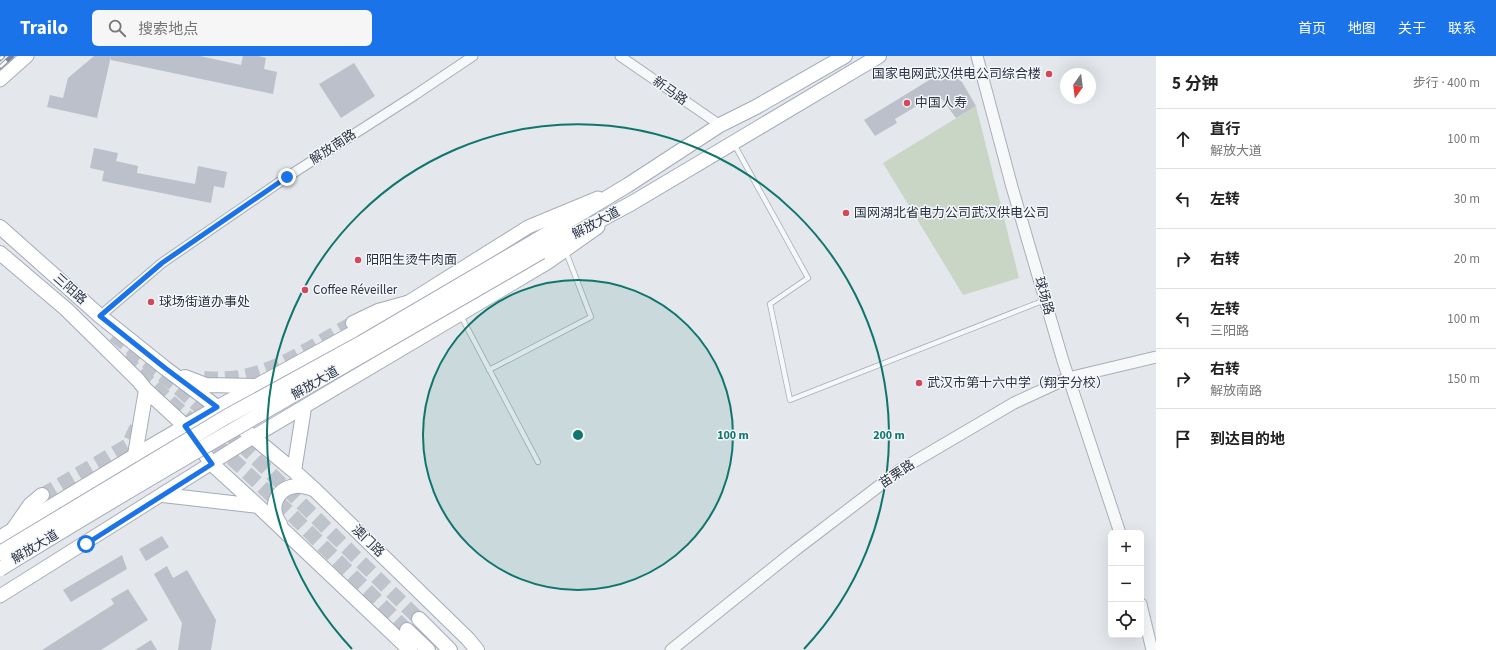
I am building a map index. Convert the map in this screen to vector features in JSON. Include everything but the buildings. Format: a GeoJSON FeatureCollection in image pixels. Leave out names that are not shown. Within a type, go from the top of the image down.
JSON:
{"type":"FeatureCollection","features":[{"type":"Feature","properties":{"kind":"main road"},"geometry":{"type":"LineString","coordinates":[[0,80],[27,56]]}},
{"type":"Feature","properties":{"kind":"main road","name":"解放大道"},"geometry":{"type":"LineString","coordinates":[[0,569],[207,444],[369,353],[538,247],[720,126],[845,56]]}},
{"type":"Feature","properties":{"kind":"main road","name":"解放大道"},"geometry":{"type":"LineString","coordinates":[[0,596],[253,437],[547,263],[632,203],[879,56]]}},
{"type":"Feature","properties":{"kind":"main road","name":"解放大道"},"geometry":{"type":"LineString","coordinates":[[0,537],[217,407],[407,303],[528,227],[628,186]]}},
{"type":"Feature","properties":{"kind":"main road","name":"解放大道"},"geometry":{"type":"LineString","coordinates":[[0,553],[226,417],[538,247],[632,203]]}},
{"type":"Feature","properties":{"kind":"main road","name":"三阳路"},"geometry":{"type":"LineString","coordinates":[[0,228],[100,316],[253,437]]}},
{"type":"Feature","properties":{"kind":"main road","name":"三阳路"},"geometry":{"type":"LineString","coordinates":[[0,253],[66,309],[138,380],[146,390],[185,426],[212,464]]}},
{"type":"Feature","properties":{"kind":"main road"},"geometry":{"type":"LineString","coordinates":[[353,323],[378,311],[407,303]]}},
{"type":"Feature","properties":{"kind":"main road"},"geometry":{"type":"LineString","coordinates":[[165,368],[206,385],[255,386]]}},
{"type":"Feature","properties":{"kind":"main road"},"geometry":{"type":"LineString","coordinates":[[135,455],[146,390]]}},
{"type":"Feature","properties":{"kind":"main road"},"geometry":{"type":"LineString","coordinates":[[294,471],[304,408]]}},
{"type":"Feature","properties":{"kind":"main road","name":"澳门路"},"geometry":{"type":"LineString","coordinates":[[253,437],[315,490],[478,650]]}},
{"type":"Feature","properties":{"kind":"main road"},"geometry":{"type":"LineString","coordinates":[[212,464],[410,650]]}},
{"type":"Feature","properties":{"kind":"main road"},"geometry":{"type":"LineString","coordinates":[[285,531],[274,515],[275,501],[288,487],[296,485],[315,490]]}},
{"type":"Feature","properties":{"kind":"main road"},"geometry":{"type":"LineString","coordinates":[[163,494],[258,506]]}},
{"type":"Feature","properties":{"kind":"main road"},"geometry":{"type":"LineString","coordinates":[[14,528],[30,505],[42,495]]}},
{"type":"Feature","properties":{"kind":"main road"},"geometry":{"type":"LineString","coordinates":[[419,620],[450,650]]}},
{"type":"Feature","properties":{"kind":"main road"},"geometry":{"type":"LineString","coordinates":[[407,630],[428,650]]}},
{"type":"Feature","properties":{"kind":"street","name":"解放南路"},"geometry":{"type":"LineString","coordinates":[[100,316],[162,263],[287,177],[473,56]]}},
{"type":"Feature","properties":{"kind":"street","name":"新马路"},"geometry":{"type":"LineString","coordinates":[[620,56],[720,126]]}},
{"type":"Feature","properties":{"kind":"street","name":"球场路"},"geometry":{"type":"LineString","coordinates":[[977,56],[1012,187],[1068,378],[1119,530]]}},
{"type":"Feature","properties":{"kind":"street","name":"苗栗路"},"geometry":{"type":"LineString","coordinates":[[671,650],[794,551],[900,470],[1014,403],[1068,378],[1156,357]]}},
{"type":"Feature","properties":{"kind":"street"},"geometry":{"type":"LineString","coordinates":[[1144,617],[1152,650]]}},
{"type":"Feature","properties":{"kind":"lane"},"geometry":{"type":"LineString","coordinates":[[733,143],[808,278],[770,304],[790,400],[1045,300]]}},
{"type":"Feature","properties":{"kind":"lane"},"geometry":{"type":"LineString","coordinates":[[489,370],[591,317],[565,250]]}},
{"type":"Feature","properties":{"kind":"lane"},"geometry":{"type":"LineString","coordinates":[[460,315],[538,462]]}},
{"type":"Feature","properties":{"kind":"green space"},"geometry":{"type":"Polygon","coordinates":[[[976,106],[1019,278],[963,295],[883,163],[976,106]]]}},
{"type":"Feature","properties":{"kind":"tunnel"},"geometry":{"type":"LineString","coordinates":[[204,378],[219,379],[235,377],[265,370],[299,354],[353,323]]}},
{"type":"Feature","properties":{"kind":"tunnel"},"geometry":{"type":"LineString","coordinates":[[114,335],[177,387],[249,452],[419,619]]}},
{"type":"Feature","properties":{"kind":"tunnel"},"geometry":{"type":"LineString","coordinates":[[124,358],[290,513],[407,630]]}},
{"type":"Feature","properties":{"kind":"tunnel"},"geometry":{"type":"LineString","coordinates":[[42,495],[128,445],[138,424]]}},
{"type":"Feature","properties":{"kind":"railway"},"geometry":{"type":"LineString","coordinates":[[0,59],[3,56]]}},
{"type":"Feature","properties":{"kind":"railway"},"geometry":{"type":"LineString","coordinates":[[0,67],[12,56]]}},
{"type":"Feature","properties":{"kind":"place","name":"国家电网武汉供电公司综合楼"},"geometry":{"type":"Point","coordinates":[1049,74]}},
{"type":"Feature","properties":{"kind":"place","name":"中国人寿"},"geometry":{"type":"Point","coordinates":[907,103]}},
{"type":"Feature","properties":{"kind":"place","name":"国网湖北省电力公司武汉供电公司"},"geometry":{"type":"Point","coordinates":[846,213]}},
{"type":"Feature","properties":{"kind":"place","name":"阳阳生烫牛肉面"},"geometry":{"type":"Point","coordinates":[358,260]}},
{"type":"Feature","properties":{"kind":"place","name":"Coffee Réveiller"},"geometry":{"type":"Point","coordinates":[305,290]}},
{"type":"Feature","properties":{"kind":"place","name":"球场街道办事处"},"geometry":{"type":"Point","coordinates":[151,302]}},
{"type":"Feature","properties":{"kind":"place","name":"武汉市第十六中学（翔宇分校）"},"geometry":{"type":"Point","coordinates":[919,383]}},
{"type":"Feature","properties":{"kind":"route"},"geometry":{"type":"LineString","coordinates":[[86,544],[212,464],[185,426],[217,407],[100,316],[162,263],[287,177]]}}]}
